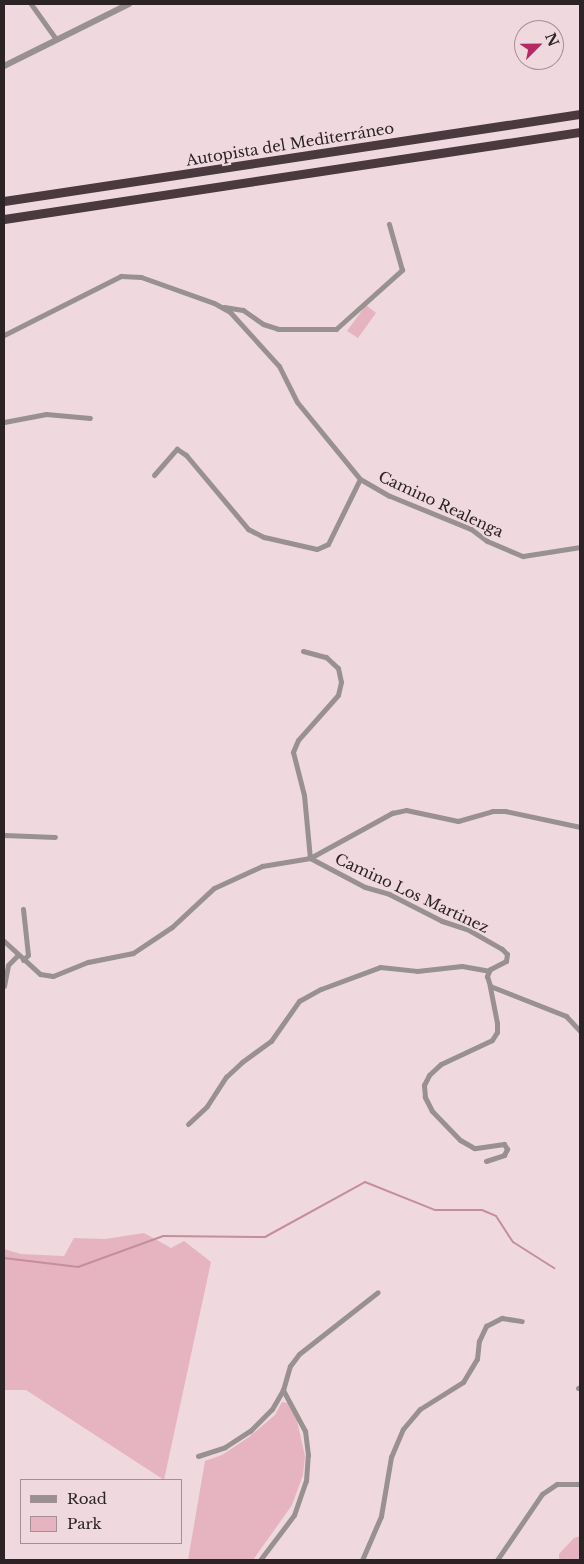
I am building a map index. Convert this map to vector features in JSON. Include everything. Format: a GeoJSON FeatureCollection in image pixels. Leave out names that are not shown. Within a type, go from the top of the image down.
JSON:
{"type":"FeatureCollection","features":[{"type":"Feature","properties":{"kind":"highway","name":"Autopista del Mediterráneo"},"geometry":{"type":"LineString","coordinates":[[4,200],[580,114]]}},
{"type":"Feature","properties":{"kind":"highway","name":"Autopista del Mediterráneo"},"geometry":{"type":"LineString","coordinates":[[4,219],[580,132]]}},
{"type":"Feature","properties":{"kind":"street"},"geometry":{"type":"LineString","coordinates":[[32,4],[56,39]]}},
{"type":"Feature","properties":{"kind":"street"},"geometry":{"type":"LineString","coordinates":[[4,66],[129,4]]}},
{"type":"Feature","properties":{"kind":"street"},"geometry":{"type":"LineString","coordinates":[[224,307],[243,310],[263,324],[278,329],[336,329],[402,270],[388,224]]}},
{"type":"Feature","properties":{"kind":"street","name":"Camino Realenga"},"geometry":{"type":"LineString","coordinates":[[4,335],[121,276],[141,277],[224,307],[279,366],[297,402],[360,479],[390,496],[471,529],[487,541],[523,556],[580,547]]}},
{"type":"Feature","properties":{"kind":"street"},"geometry":{"type":"LineString","coordinates":[[4,422],[46,414],[90,418]]}},
{"type":"Feature","properties":{"kind":"street"},"geometry":{"type":"LineString","coordinates":[[154,475],[177,450],[186,455],[248,529],[264,538],[317,550],[328,544],[360,479]]}},
{"type":"Feature","properties":{"kind":"street"},"geometry":{"type":"LineString","coordinates":[[303,651],[326,657],[338,668],[341,682],[338,694],[298,740],[293,752],[304,795],[310,858]]}},
{"type":"Feature","properties":{"kind":"street"},"geometry":{"type":"LineString","coordinates":[[4,941],[40,974],[53,976],[88,962],[133,953],[172,926],[214,888],[262,866],[310,858],[392,813],[406,810],[458,820],[492,811],[505,811],[580,826]]}},
{"type":"Feature","properties":{"kind":"street"},"geometry":{"type":"LineString","coordinates":[[4,835],[56,838]]}},
{"type":"Feature","properties":{"kind":"street","name":"Camino Los Martinez"},"geometry":{"type":"LineString","coordinates":[[310,858],[365,887],[389,894],[442,921],[467,929],[502,948],[507,954],[506,961],[489,972]]}},
{"type":"Feature","properties":{"kind":"street"},"geometry":{"type":"LineString","coordinates":[[23,909],[28,955],[24,960]]}},
{"type":"Feature","properties":{"kind":"street"},"geometry":{"type":"LineString","coordinates":[[4,986],[8,965],[18,955]]}},
{"type":"Feature","properties":{"kind":"street"},"geometry":{"type":"LineString","coordinates":[[188,1124],[207,1106],[226,1077],[271,1042],[299,1001],[321,989],[380,967],[416,971],[462,966],[489,972],[497,1032],[492,1040],[442,1064],[429,1075],[424,1085],[425,1097],[432,1111],[460,1140],[474,1148],[504,1144],[507,1149],[504,1155],[486,1160]]}},
{"type":"Feature","properties":{"kind":"street"},"geometry":{"type":"LineString","coordinates":[[490,986],[566,1016],[580,1031]]}},
{"type":"Feature","properties":{"kind":"street"},"geometry":{"type":"LineString","coordinates":[[198,1456],[225,1447],[250,1431],[272,1410],[284,1390],[290,1366],[300,1354],[378,1292]]}},
{"type":"Feature","properties":{"kind":"street"},"geometry":{"type":"LineString","coordinates":[[362,1560],[381,1516],[391,1457],[403,1429],[420,1409],[463,1382],[477,1359],[479,1341],[486,1326],[502,1318],[522,1320]]}},
{"type":"Feature","properties":{"kind":"street"},"geometry":{"type":"LineString","coordinates":[[260,1560],[294,1515],[306,1481],[308,1455],[304,1432],[284,1390]]}},
{"type":"Feature","properties":{"kind":"street"},"geometry":{"type":"LineString","coordinates":[[497,1560],[504,1553],[542,1494],[557,1484],[580,1484]]}},
{"type":"Feature","properties":{"kind":"street"},"geometry":{"type":"LineString","coordinates":[[504,1553],[506,1560]]}},
{"type":"Feature","properties":{"kind":"green space"},"geometry":{"type":"Polygon","coordinates":[[[366,305],[376,313],[358,338],[347,331],[366,305]]]}},
{"type":"Feature","properties":{"kind":"green space"},"geometry":{"type":"Polygon","coordinates":[[[144,1233],[171,1248],[184,1241],[211,1262],[164,1479],[26,1390],[4,1390],[4,1249],[21,1254],[64,1256],[74,1238],[105,1239],[144,1233]]]}},
{"type":"Feature","properties":{"kind":"green space"},"geometry":{"type":"Polygon","coordinates":[[[282,1402],[288,1403],[297,1421],[305,1456],[303,1475],[292,1505],[253,1560],[188,1560],[205,1461],[222,1455],[249,1437],[275,1415],[282,1402]]]}},
{"type":"Feature","properties":{"kind":"green space"},"geometry":{"type":"Polygon","coordinates":[[[580,1536],[580,1560],[559,1560],[559,1554],[574,1538],[580,1536]]]}},
{"type":"Feature","properties":{"kind":"waterway"},"geometry":{"type":"LineString","coordinates":[[4,1258],[78,1267],[163,1236],[265,1237],[365,1182],[435,1210],[482,1210],[496,1216],[513,1242],[554,1268]]}}]}
